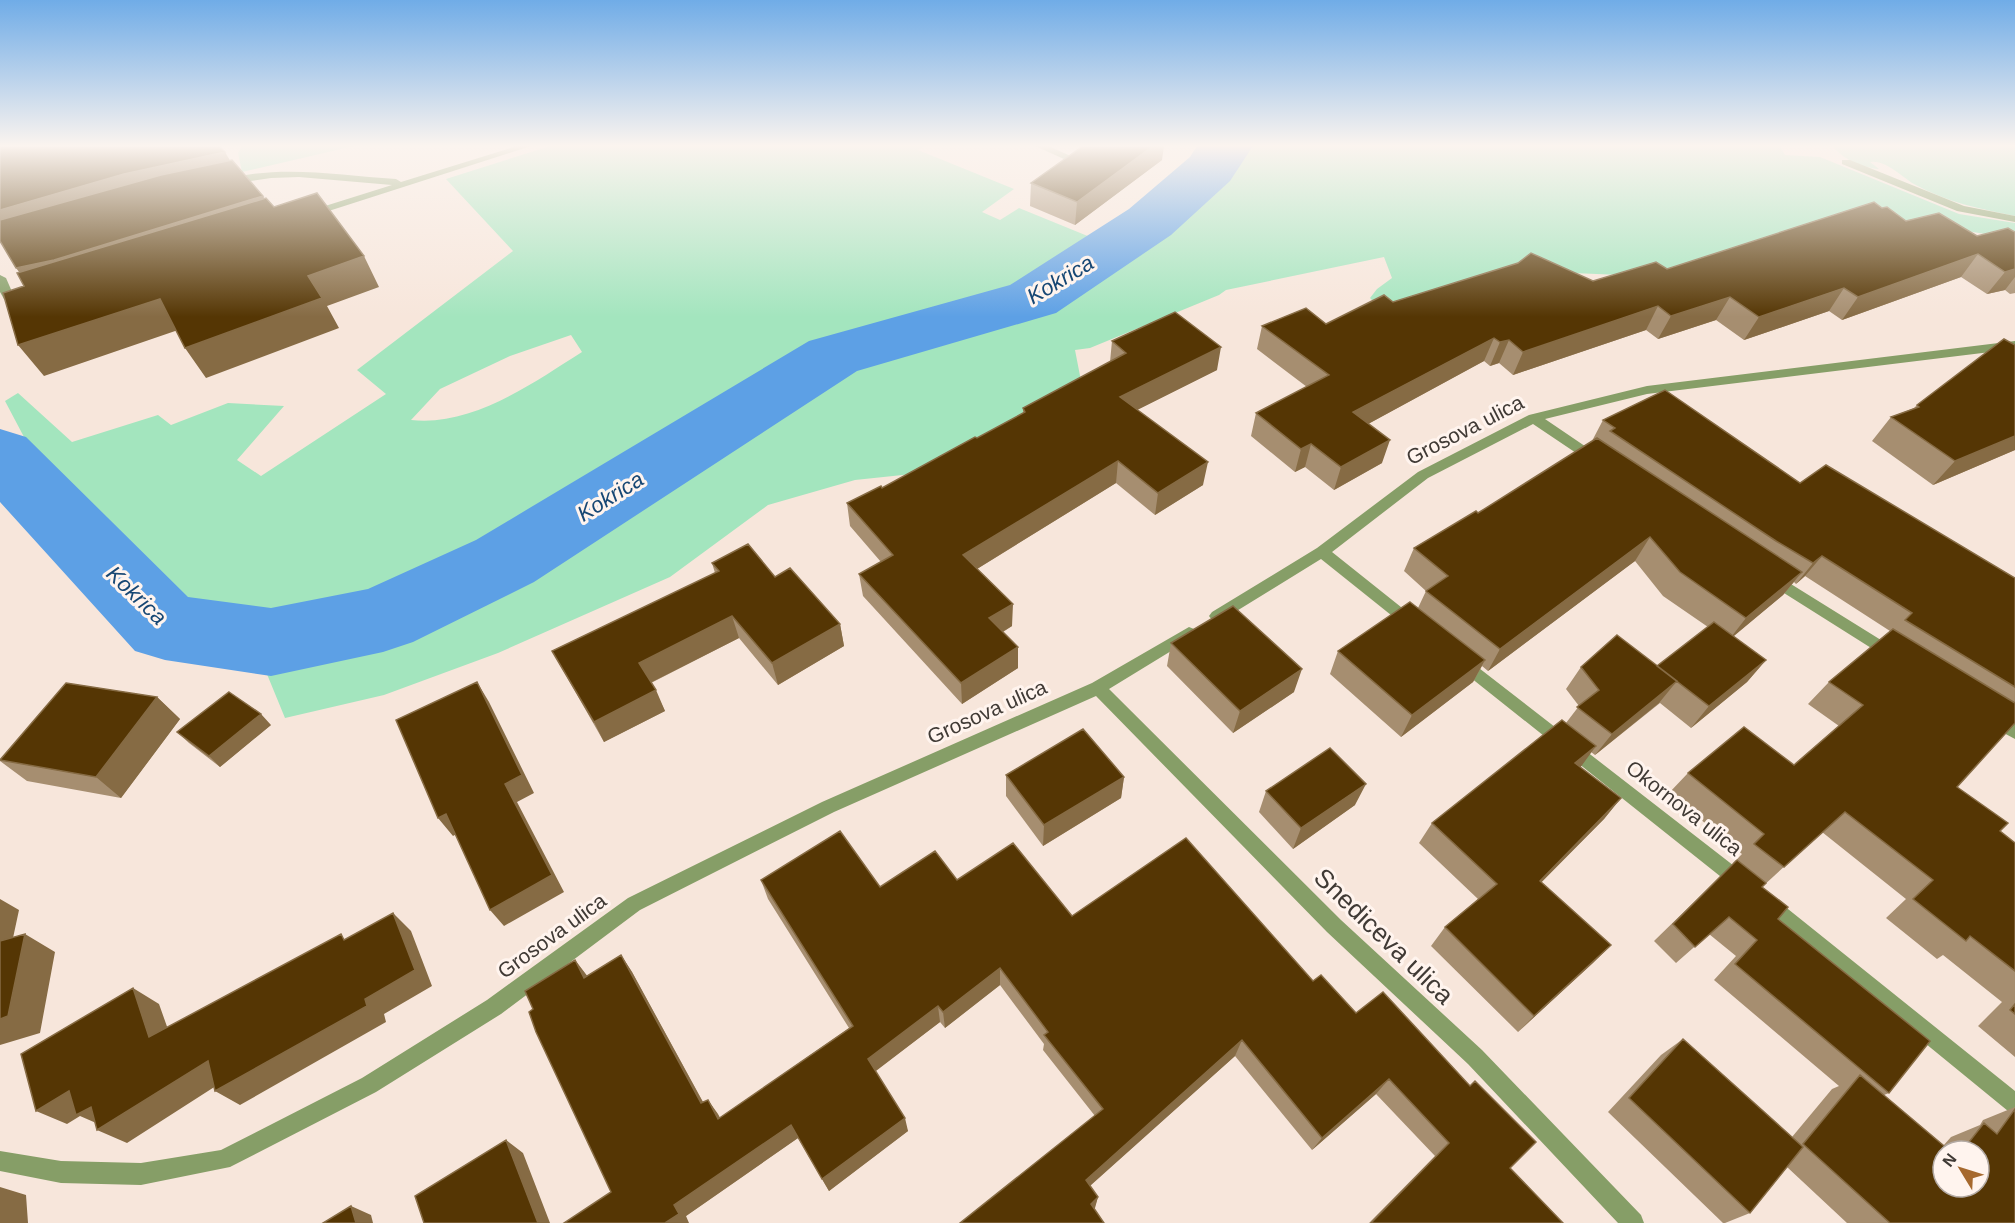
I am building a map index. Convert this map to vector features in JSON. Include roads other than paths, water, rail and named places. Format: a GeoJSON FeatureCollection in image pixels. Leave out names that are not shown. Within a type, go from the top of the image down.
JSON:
{"type":"FeatureCollection","features":[{"type":"Feature","properties":{"kind":"street"},"geometry":{"type":"LineString","coordinates":[[301,217],[344,203]]}},
{"type":"Feature","properties":{"kind":"street"},"geometry":{"type":"LineString","coordinates":[[1946,203],[1961,209],[2015,219]]}},
{"type":"Feature","properties":{"kind":"street"},"geometry":{"type":"LineString","coordinates":[[0,278],[8,297],[29,300],[39,298]]}},
{"type":"Feature","properties":{"kind":"street","name":"Grosova ulica"},"geometry":{"type":"LineString","coordinates":[[0,1161],[61,1172],[141,1174],[223,1160],[369,1085],[494,1007],[634,904],[828,807],[1098,688],[1322,552],[1423,475],[1534,418],[1647,390],[2014,346]]}},
{"type":"Feature","properties":{"kind":"street"},"geometry":{"type":"LineString","coordinates":[[1534,418],[1610,470]]}},
{"type":"Feature","properties":{"kind":"street"},"geometry":{"type":"LineString","coordinates":[[1322,552],[1425,634]]}},
{"type":"Feature","properties":{"kind":"street"},"geometry":{"type":"LineString","coordinates":[[1764,574],[1905,663]]}},
{"type":"Feature","properties":{"kind":"street","name":"Okornova ulica"},"geometry":{"type":"LineString","coordinates":[[1444,649],[1784,915],[2015,1104]]}},
{"type":"Feature","properties":{"kind":"street","name":"Snediceva ulica"},"geometry":{"type":"LineString","coordinates":[[1098,688],[1334,926],[1475,1057],[1633,1223]]}},
{"type":"Feature","properties":{"kind":"street"},"geometry":{"type":"LineString","coordinates":[[1985,713],[2015,732]]}},
{"type":"Feature","properties":{"kind":"waterway","name":"Kokrica"},"geometry":{"type":"LineString","coordinates":[[0,455],[165,627],[271,642],[383,619],[505,561],[833,356],[1033,299],[1150,222],[1171,203]]}}]}
